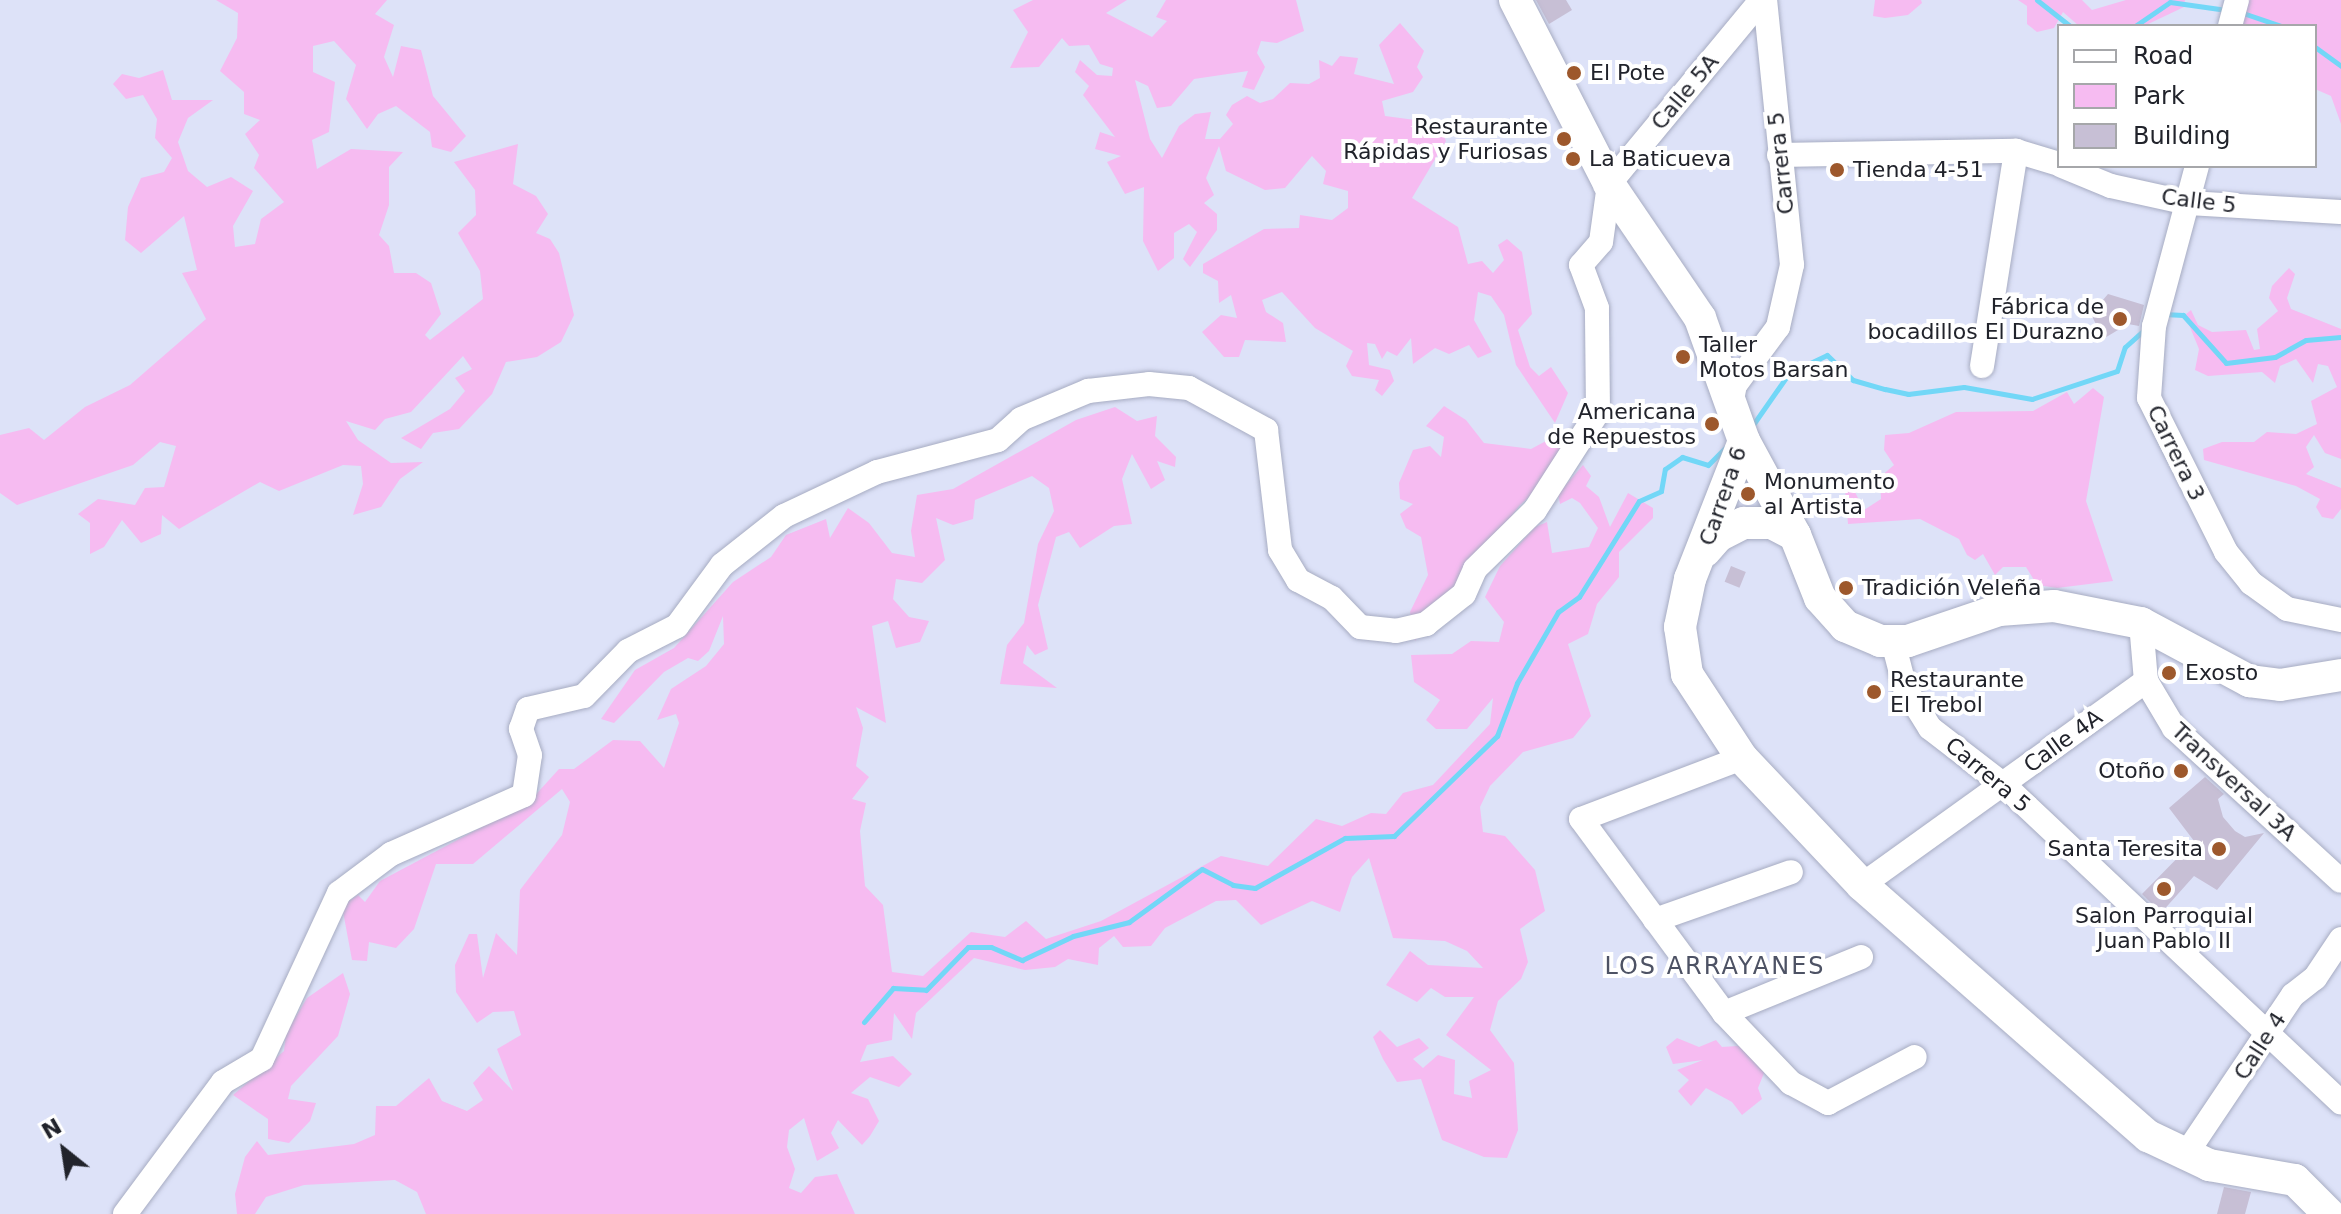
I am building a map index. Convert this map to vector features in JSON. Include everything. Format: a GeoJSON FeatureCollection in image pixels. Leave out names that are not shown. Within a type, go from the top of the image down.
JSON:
{"type":"FeatureCollection","features":[{"type":"Feature","properties":{"kind":"main road","name":"Carrera 6"},"geometry":{"type":"LineString","coordinates":[[1515,0],[1609,184],[1700,318],[1744,441],[1682,610],[1683,659],[1742,758],[1862,885],[2142,1130],[2184,1157]]}},
{"type":"Feature","properties":{"kind":"main road"},"geometry":{"type":"LineString","coordinates":[[1744,441],[1795,535],[1814,587],[1835,618],[1868,637],[1893,642],[2017,607],[2073,608],[2141,623],[2249,681],[2280,685],[2341,675]]}},
{"type":"Feature","properties":{"kind":"main road"},"geometry":{"type":"LineString","coordinates":[[1705,551],[1744,523],[1772,523],[1795,535]]}},
{"type":"Feature","properties":{"kind":"main road"},"geometry":{"type":"LineString","coordinates":[[2184,1157],[2284,1175],[2306,1186],[2329,1214]]}},
{"type":"Feature","properties":{"kind":"street","name":"Calle 5A"},"geometry":{"type":"LineString","coordinates":[[1609,184],[1763,0]]}},
{"type":"Feature","properties":{"kind":"street","name":"Carrera 5"},"geometry":{"type":"LineString","coordinates":[[1731,405],[1735,385],[1778,327],[1792,265],[1763,0]]}},
{"type":"Feature","properties":{"kind":"street"},"geometry":{"type":"LineString","coordinates":[[1982,366],[2016,151]]}},
{"type":"Feature","properties":{"kind":"street","name":"Calle 5"},"geometry":{"type":"LineString","coordinates":[[1779,155],[2016,151],[2057,164]]}},
{"type":"Feature","properties":{"kind":"street","name":"Calle 5"},"geometry":{"type":"LineString","coordinates":[[2068,168],[2111,186],[2188,203],[2341,212]]}},
{"type":"Feature","properties":{"kind":"street","name":"Carrera 3"},"geometry":{"type":"LineString","coordinates":[[2197,168],[2154,326],[2149,398],[2226,552],[2274,602],[2341,620]]}},
{"type":"Feature","properties":{"kind":"street"},"geometry":{"type":"LineString","coordinates":[[125,1214],[223,1082],[262,1059],[339,893],[391,854],[524,795],[530,755],[521,729],[528,709],[584,696],[628,651],[677,626],[722,565],[784,516],[877,472],[998,440],[1021,419],[1088,391],[1149,384],[1189,388],[1266,430],[1280,550],[1298,580],[1332,598],[1360,627],[1396,631],[1426,624],[1464,594],[1475,569],[1535,510],[1598,412],[1597,308],[1581,265],[1601,242],[1609,184]]}},
{"type":"Feature","properties":{"kind":"street","name":"Transversal 3A"},"geometry":{"type":"LineString","coordinates":[[2141,623],[2146,681],[2180,735],[2341,881]]}},
{"type":"Feature","properties":{"kind":"street","name":"Carrera 5"},"geometry":{"type":"LineString","coordinates":[[1893,642],[1905,688],[1930,728],[2004,785],[2341,1103]]}},
{"type":"Feature","properties":{"kind":"street","name":"Calle 4A"},"geometry":{"type":"LineString","coordinates":[[1862,885],[2146,681]]}},
{"type":"Feature","properties":{"kind":"street"},"geometry":{"type":"LineString","coordinates":[[1742,758],[1581,819],[1724,1013],[1791,1083],[1828,1103],[1915,1057]]}},
{"type":"Feature","properties":{"kind":"street"},"geometry":{"type":"LineString","coordinates":[[1655,920],[1791,872]]}},
{"type":"Feature","properties":{"kind":"street","name":"Calle 4"},"geometry":{"type":"LineString","coordinates":[[2184,1157],[2293,995],[2315,978],[2341,939]]}},
{"type":"Feature","properties":{"kind":"street"},"geometry":{"type":"LineString","coordinates":[[1724,1013],[1861,957]]}},
{"type":"Feature","properties":{"kind":"green space"},"geometry":{"type":"Polygon","coordinates":[[[216,0],[387,0],[375,14],[394,25],[384,57],[393,77],[401,46],[421,50],[433,96],[466,136],[451,152],[432,147],[430,132],[396,106],[378,114],[367,129],[346,99],[356,65],[334,41],[313,46],[313,72],[335,82],[329,132],[312,140],[317,169],[351,149],[403,152],[389,167],[389,205],[379,235],[389,246],[394,273],[416,273],[431,283],[441,314],[425,335],[430,340],[483,299],[480,271],[458,233],[476,215],[475,190],[454,162],[518,144],[513,184],[536,196],[548,214],[536,233],[550,239],[559,253],[574,315],[561,342],[537,357],[506,362],[492,394],[459,429],[433,433],[421,449],[401,438],[450,409],[465,391],[455,378],[472,369],[463,356],[411,412],[385,419],[375,430],[346,421],[358,440],[391,463],[423,462],[400,479],[381,507],[353,515],[363,484],[361,466],[343,465],[279,491],[260,482],[179,529],[162,515],[161,534],[141,543],[122,520],[104,547],[90,554],[90,523],[78,514],[98,499],[135,505],[145,488],[164,487],[176,446],[160,442],[133,465],[17,505],[0,493],[0,435],[29,428],[44,440],[85,407],[130,385],[206,319],[182,273],[197,270],[184,216],[141,253],[125,240],[128,207],[141,178],[164,172],[172,158],[155,138],[157,119],[143,95],[126,99],[113,84],[122,74],[139,78],[163,70],[172,100],[213,100],[188,118],[178,142],[188,171],[207,187],[231,177],[253,191],[233,226],[235,247],[255,244],[261,219],[284,202],[254,168],[259,155],[245,134],[260,120],[244,114],[244,92],[220,71],[237,38],[238,13],[216,0]]]}},
{"type":"Feature","properties":{"kind":"green space"},"geometry":{"type":"Polygon","coordinates":[[[1033,0],[1127,0],[1106,13],[1152,37],[1167,21],[1156,17],[1166,0],[1296,0],[1304,31],[1277,43],[1261,41],[1257,53],[1265,67],[1254,90],[1242,87],[1248,71],[1194,79],[1171,106],[1157,108],[1148,86],[1135,80],[1150,139],[1162,158],[1179,126],[1195,114],[1211,112],[1205,139],[1220,139],[1233,124],[1226,115],[1232,105],[1247,96],[1260,103],[1273,99],[1290,83],[1309,84],[1320,78],[1319,60],[1332,66],[1340,56],[1358,58],[1354,74],[1394,84],[1379,45],[1400,23],[1424,51],[1417,67],[1423,77],[1413,92],[1382,101],[1385,116],[1415,120],[1425,129],[1438,122],[1446,141],[1412,198],[1458,227],[1468,264],[1482,261],[1493,273],[1504,260],[1498,245],[1507,239],[1522,252],[1532,314],[1518,330],[1530,367],[1539,376],[1551,367],[1568,393],[1555,423],[1516,365],[1504,315],[1491,296],[1478,292],[1474,320],[1492,352],[1478,358],[1469,345],[1449,354],[1435,348],[1413,364],[1411,338],[1397,356],[1387,351],[1382,359],[1375,344],[1367,343],[1369,365],[1390,370],[1394,381],[1382,396],[1375,390],[1379,380],[1352,376],[1346,366],[1353,351],[1315,328],[1282,292],[1262,300],[1266,312],[1283,323],[1286,342],[1245,340],[1239,357],[1224,357],[1202,332],[1221,315],[1237,318],[1231,295],[1219,303],[1218,281],[1203,273],[1203,264],[1264,229],[1299,228],[1300,215],[1332,220],[1348,208],[1348,191],[1323,184],[1326,171],[1312,156],[1285,188],[1265,190],[1226,171],[1219,146],[1206,178],[1214,195],[1204,203],[1217,214],[1217,230],[1190,267],[1183,259],[1197,232],[1189,224],[1174,233],[1174,258],[1158,271],[1143,241],[1144,187],[1125,194],[1107,162],[1121,156],[1095,149],[1100,132],[1115,137],[1083,95],[1089,86],[1075,72],[1080,60],[1097,75],[1112,76],[1113,68],[1100,64],[1089,45],[1069,46],[1062,38],[1039,67],[1010,68],[1028,32],[1013,10],[1033,0]]]}},
{"type":"Feature","properties":{"kind":"green space"},"geometry":{"type":"Polygon","coordinates":[[[1875,0],[1921,0],[1922,3],[1908,15],[1885,18],[1873,16],[1875,0]]]}},
{"type":"Feature","properties":{"kind":"green space"},"geometry":{"type":"Polygon","coordinates":[[[2018,0],[2082,0],[2092,10],[2126,0],[2185,0],[2184,7],[2148,24],[2077,24],[2063,12],[2054,28],[2037,32],[2027,24],[2027,6],[2018,0]]]}},
{"type":"Feature","properties":{"kind":"green space"},"geometry":{"type":"Polygon","coordinates":[[[2247,0],[2341,0],[2341,124],[2331,96],[2317,90],[2317,24],[2243,24],[2247,0]]]}},
{"type":"Feature","properties":{"kind":"green space"},"geometry":{"type":"Polygon","coordinates":[[[2289,268],[2295,274],[2287,298],[2291,309],[2341,329],[2341,459],[2325,453],[2314,435],[2306,447],[2314,467],[2306,474],[2341,488],[2341,509],[2333,519],[2322,517],[2316,507],[2320,499],[2296,486],[2204,460],[2203,449],[2222,442],[2254,442],[2267,432],[2296,434],[2317,424],[2311,401],[2337,387],[2328,366],[2318,364],[2313,383],[2296,359],[2280,366],[2275,383],[2262,372],[2208,376],[2195,370],[2199,349],[2185,315],[2191,310],[2198,325],[2212,332],[2246,330],[2254,350],[2260,349],[2257,329],[2278,311],[2269,298],[2272,286],[2289,268]]]}},
{"type":"Feature","properties":{"kind":"green space"},"geometry":{"type":"Polygon","coordinates":[[[2093,388],[2104,397],[2086,501],[2113,581],[2057,588],[2037,585],[2026,567],[2003,567],[1995,575],[1983,554],[1975,560],[1967,555],[1959,539],[1920,519],[1848,524],[1845,489],[1851,484],[1864,510],[1881,499],[1880,477],[1894,465],[1884,450],[1885,435],[1909,433],[1956,412],[2033,411],[2067,392],[2074,404],[2093,388]]]}},
{"type":"Feature","properties":{"kind":"green space"},"geometry":{"type":"Polygon","coordinates":[[[1444,406],[1466,420],[1484,443],[1531,449],[1546,441],[1565,450],[1548,481],[1520,505],[1415,641],[1410,612],[1428,575],[1421,537],[1406,528],[1400,514],[1413,504],[1400,499],[1399,483],[1413,450],[1430,446],[1441,457],[1444,437],[1426,426],[1444,406]]]}},
{"type":"Feature","properties":{"kind":"green space"},"geometry":{"type":"Polygon","coordinates":[[[1115,407],[1137,421],[1157,416],[1155,436],[1176,457],[1175,467],[1157,461],[1165,480],[1151,489],[1132,454],[1122,479],[1132,524],[1114,526],[1080,548],[1069,532],[1056,537],[1038,605],[1048,649],[1035,655],[1027,645],[1023,663],[1057,688],[1000,684],[1007,645],[1024,623],[1038,544],[1054,511],[1049,488],[1032,476],[975,500],[973,519],[953,525],[936,518],[945,560],[922,583],[896,579],[893,599],[909,617],[929,621],[920,642],[896,648],[888,621],[872,626],[886,723],[856,707],[863,728],[856,766],[869,777],[852,799],[866,803],[860,831],[865,886],[883,905],[892,972],[923,976],[971,932],[1005,937],[1026,921],[1046,939],[1101,921],[1221,856],[1268,866],[1316,819],[1342,826],[1371,813],[1386,814],[1403,793],[1433,785],[1490,724],[1493,698],[1467,729],[1436,729],[1426,720],[1440,700],[1414,682],[1411,655],[1452,654],[1471,641],[1499,642],[1504,622],[1485,597],[1500,566],[1535,527],[1547,522],[1552,553],[1589,547],[1598,528],[1580,503],[1572,498],[1560,504],[1558,494],[1583,465],[1591,476],[1586,486],[1599,497],[1610,527],[1628,493],[1653,508],[1653,518],[1619,552],[1619,577],[1597,604],[1588,634],[1568,644],[1591,716],[1573,738],[1523,752],[1490,786],[1480,807],[1483,832],[1505,836],[1535,870],[1545,911],[1520,929],[1528,962],[1521,979],[1498,1001],[1490,1030],[1514,1063],[1518,1130],[1507,1158],[1484,1157],[1442,1140],[1421,1079],[1397,1082],[1383,1059],[1373,1037],[1380,1030],[1397,1047],[1419,1038],[1429,1048],[1413,1059],[1423,1068],[1438,1055],[1455,1060],[1454,1094],[1472,1098],[1469,1081],[1491,1070],[1446,1035],[1474,997],[1445,997],[1431,988],[1417,1002],[1386,985],[1410,951],[1428,965],[1483,968],[1467,951],[1445,941],[1393,938],[1369,858],[1352,877],[1340,912],[1312,901],[1261,925],[1236,900],[1216,901],[1165,928],[1151,946],[1123,947],[1114,936],[1099,948],[1098,965],[1068,959],[1055,967],[1025,970],[974,958],[916,1013],[912,1039],[894,1013],[892,1040],[867,1045],[860,1062],[893,1056],[912,1074],[899,1087],[870,1077],[851,1093],[868,1099],[879,1121],[862,1145],[838,1120],[831,1133],[839,1148],[817,1161],[804,1118],[789,1130],[787,1147],[795,1169],[789,1188],[801,1193],[815,1177],[837,1174],[855,1214],[426,1214],[417,1192],[395,1180],[304,1185],[266,1197],[255,1214],[237,1214],[235,1194],[245,1157],[257,1141],[268,1155],[354,1144],[375,1135],[376,1106],[396,1106],[429,1078],[442,1101],[467,1111],[483,1100],[473,1083],[489,1066],[513,1091],[497,1049],[521,1035],[514,1011],[493,1012],[477,1023],[456,992],[455,965],[469,934],[477,934],[483,978],[496,933],[517,955],[520,890],[562,835],[570,802],[562,789],[473,864],[436,864],[414,929],[396,948],[369,942],[367,961],[352,960],[342,906],[358,895],[365,902],[380,881],[529,802],[559,769],[574,769],[613,740],[640,741],[664,768],[679,723],[676,714],[657,720],[671,689],[706,666],[724,644],[723,616],[709,651],[698,661],[688,658],[664,672],[614,723],[601,719],[635,670],[674,648],[733,582],[771,557],[786,535],[826,519],[830,538],[848,508],[869,523],[892,553],[915,557],[911,531],[917,495],[953,489],[1076,420],[1115,407]]]}},
{"type":"Feature","properties":{"kind":"green space"},"geometry":{"type":"Polygon","coordinates":[[[343,973],[350,994],[338,1036],[291,1086],[288,1099],[316,1103],[310,1121],[289,1143],[268,1139],[268,1119],[233,1095],[284,1051],[286,1033],[307,998],[343,973]]]}},
{"type":"Feature","properties":{"kind":"green space"},"geometry":{"type":"Polygon","coordinates":[[[1677,1038],[1699,1047],[1716,1040],[1722,1047],[1752,1045],[1766,1068],[1758,1088],[1762,1099],[1742,1115],[1732,1102],[1706,1088],[1691,1106],[1678,1091],[1689,1080],[1677,1070],[1703,1060],[1673,1064],[1666,1047],[1677,1038]]]}},
{"type":"Feature","properties":{"kind":"building"},"geometry":{"type":"Polygon","coordinates":[[[1536,0],[1566,0],[1572,10],[1549,24],[1536,0]]]}},
{"type":"Feature","properties":{"kind":"building","name":"Fábrica de bocadillos El Durazno"},"geometry":{"type":"Polygon","coordinates":[[[2108,294],[2144,305],[2139,326],[2128,324],[2103,339],[2091,314],[2108,294]]]}},
{"type":"Feature","properties":{"kind":"building"},"geometry":{"type":"Polygon","coordinates":[[[1731,566],[1746,572],[1739,588],[1725,582],[1731,566]]]}},
{"type":"Feature","properties":{"kind":"building"},"geometry":{"type":"Polygon","coordinates":[[[2205,777],[2224,794],[2218,799],[2223,817],[2235,831],[2245,837],[2264,833],[2217,890],[2194,876],[2161,913],[2142,894],[2194,841],[2169,808],[2205,777]]]}},
{"type":"Feature","properties":{"kind":"building"},"geometry":{"type":"Polygon","coordinates":[[[2224,1187],[2251,1192],[2245,1214],[2217,1214],[2224,1187]]]}},
{"type":"Feature","properties":{"kind":"waterway"},"geometry":{"type":"LineString","coordinates":[[2037,0],[2067,24]]}},
{"type":"Feature","properties":{"kind":"waterway"},"geometry":{"type":"LineString","coordinates":[[2138,24],[2170,2],[2226,10]]}},
{"type":"Feature","properties":{"kind":"waterway"},"geometry":{"type":"LineString","coordinates":[[2240,12],[2275,24]]}},
{"type":"Feature","properties":{"kind":"waterway"},"geometry":{"type":"LineString","coordinates":[[2317,48],[2341,66]]}},
{"type":"Feature","properties":{"kind":"waterway"},"geometry":{"type":"LineString","coordinates":[[2164,314],[2183,315],[2226,363],[2275,357],[2306,340],[2341,337]]}},
{"type":"Feature","properties":{"kind":"waterway"},"geometry":{"type":"LineString","coordinates":[[1750,429],[1789,373],[1827,355],[1853,380],[1908,394],[1964,387],[2032,399],[2117,371],[2125,347],[2144,330]]}},
{"type":"Feature","properties":{"kind":"waterway"},"geometry":{"type":"LineString","coordinates":[[864,1022],[893,988],[926,990],[968,947],[991,947],[1022,960],[1073,936],[1129,922],[1202,869],[1233,885],[1255,888],[1345,838],[1394,836],[1497,736],[1517,683],[1558,612],[1579,597],[1639,501],[1661,491],[1665,469],[1682,457],[1708,465],[1726,447]]}},
{"type":"Feature","properties":{"kind":"place","name":"El Pote"},"geometry":{"type":"Point","coordinates":[1574,73]}},
{"type":"Feature","properties":{"kind":"place","name":"Restaurante Rápidas y Furiosas"},"geometry":{"type":"Point","coordinates":[1564,139]}},
{"type":"Feature","properties":{"kind":"place","name":"La Baticueva"},"geometry":{"type":"Point","coordinates":[1573,159]}},
{"type":"Feature","properties":{"kind":"place","name":"Tienda 4-51"},"geometry":{"type":"Point","coordinates":[1837,170]}},
{"type":"Feature","properties":{"kind":"place","name":"Fábrica de bocadillos El Durazno"},"geometry":{"type":"Point","coordinates":[2120,319]}},
{"type":"Feature","properties":{"kind":"place","name":"Taller Motos Barsan"},"geometry":{"type":"Point","coordinates":[1683,357]}},
{"type":"Feature","properties":{"kind":"place","name":"Americana de Repuestos"},"geometry":{"type":"Point","coordinates":[1712,424]}},
{"type":"Feature","properties":{"kind":"place","name":"Monumento al Artista"},"geometry":{"type":"Point","coordinates":[1748,494]}},
{"type":"Feature","properties":{"kind":"place","name":"Tradición Veleña"},"geometry":{"type":"Point","coordinates":[1846,588]}},
{"type":"Feature","properties":{"kind":"place","name":"Exosto"},"geometry":{"type":"Point","coordinates":[2169,673]}},
{"type":"Feature","properties":{"kind":"place","name":"Restaurante El Trebol"},"geometry":{"type":"Point","coordinates":[1874,692]}},
{"type":"Feature","properties":{"kind":"place","name":"Otoño"},"geometry":{"type":"Point","coordinates":[2181,771]}},
{"type":"Feature","properties":{"kind":"place","name":"Santa Teresita"},"geometry":{"type":"Point","coordinates":[2219,849]}},
{"type":"Feature","properties":{"kind":"place","name":"Salon Parroquial Juan Pablo II"},"geometry":{"type":"Point","coordinates":[2164,889]}},
{"type":"Feature","properties":{"kind":"district","name":"LOS ARRAYANES"},"geometry":{"type":"Point","coordinates":[1715,967]}}]}
